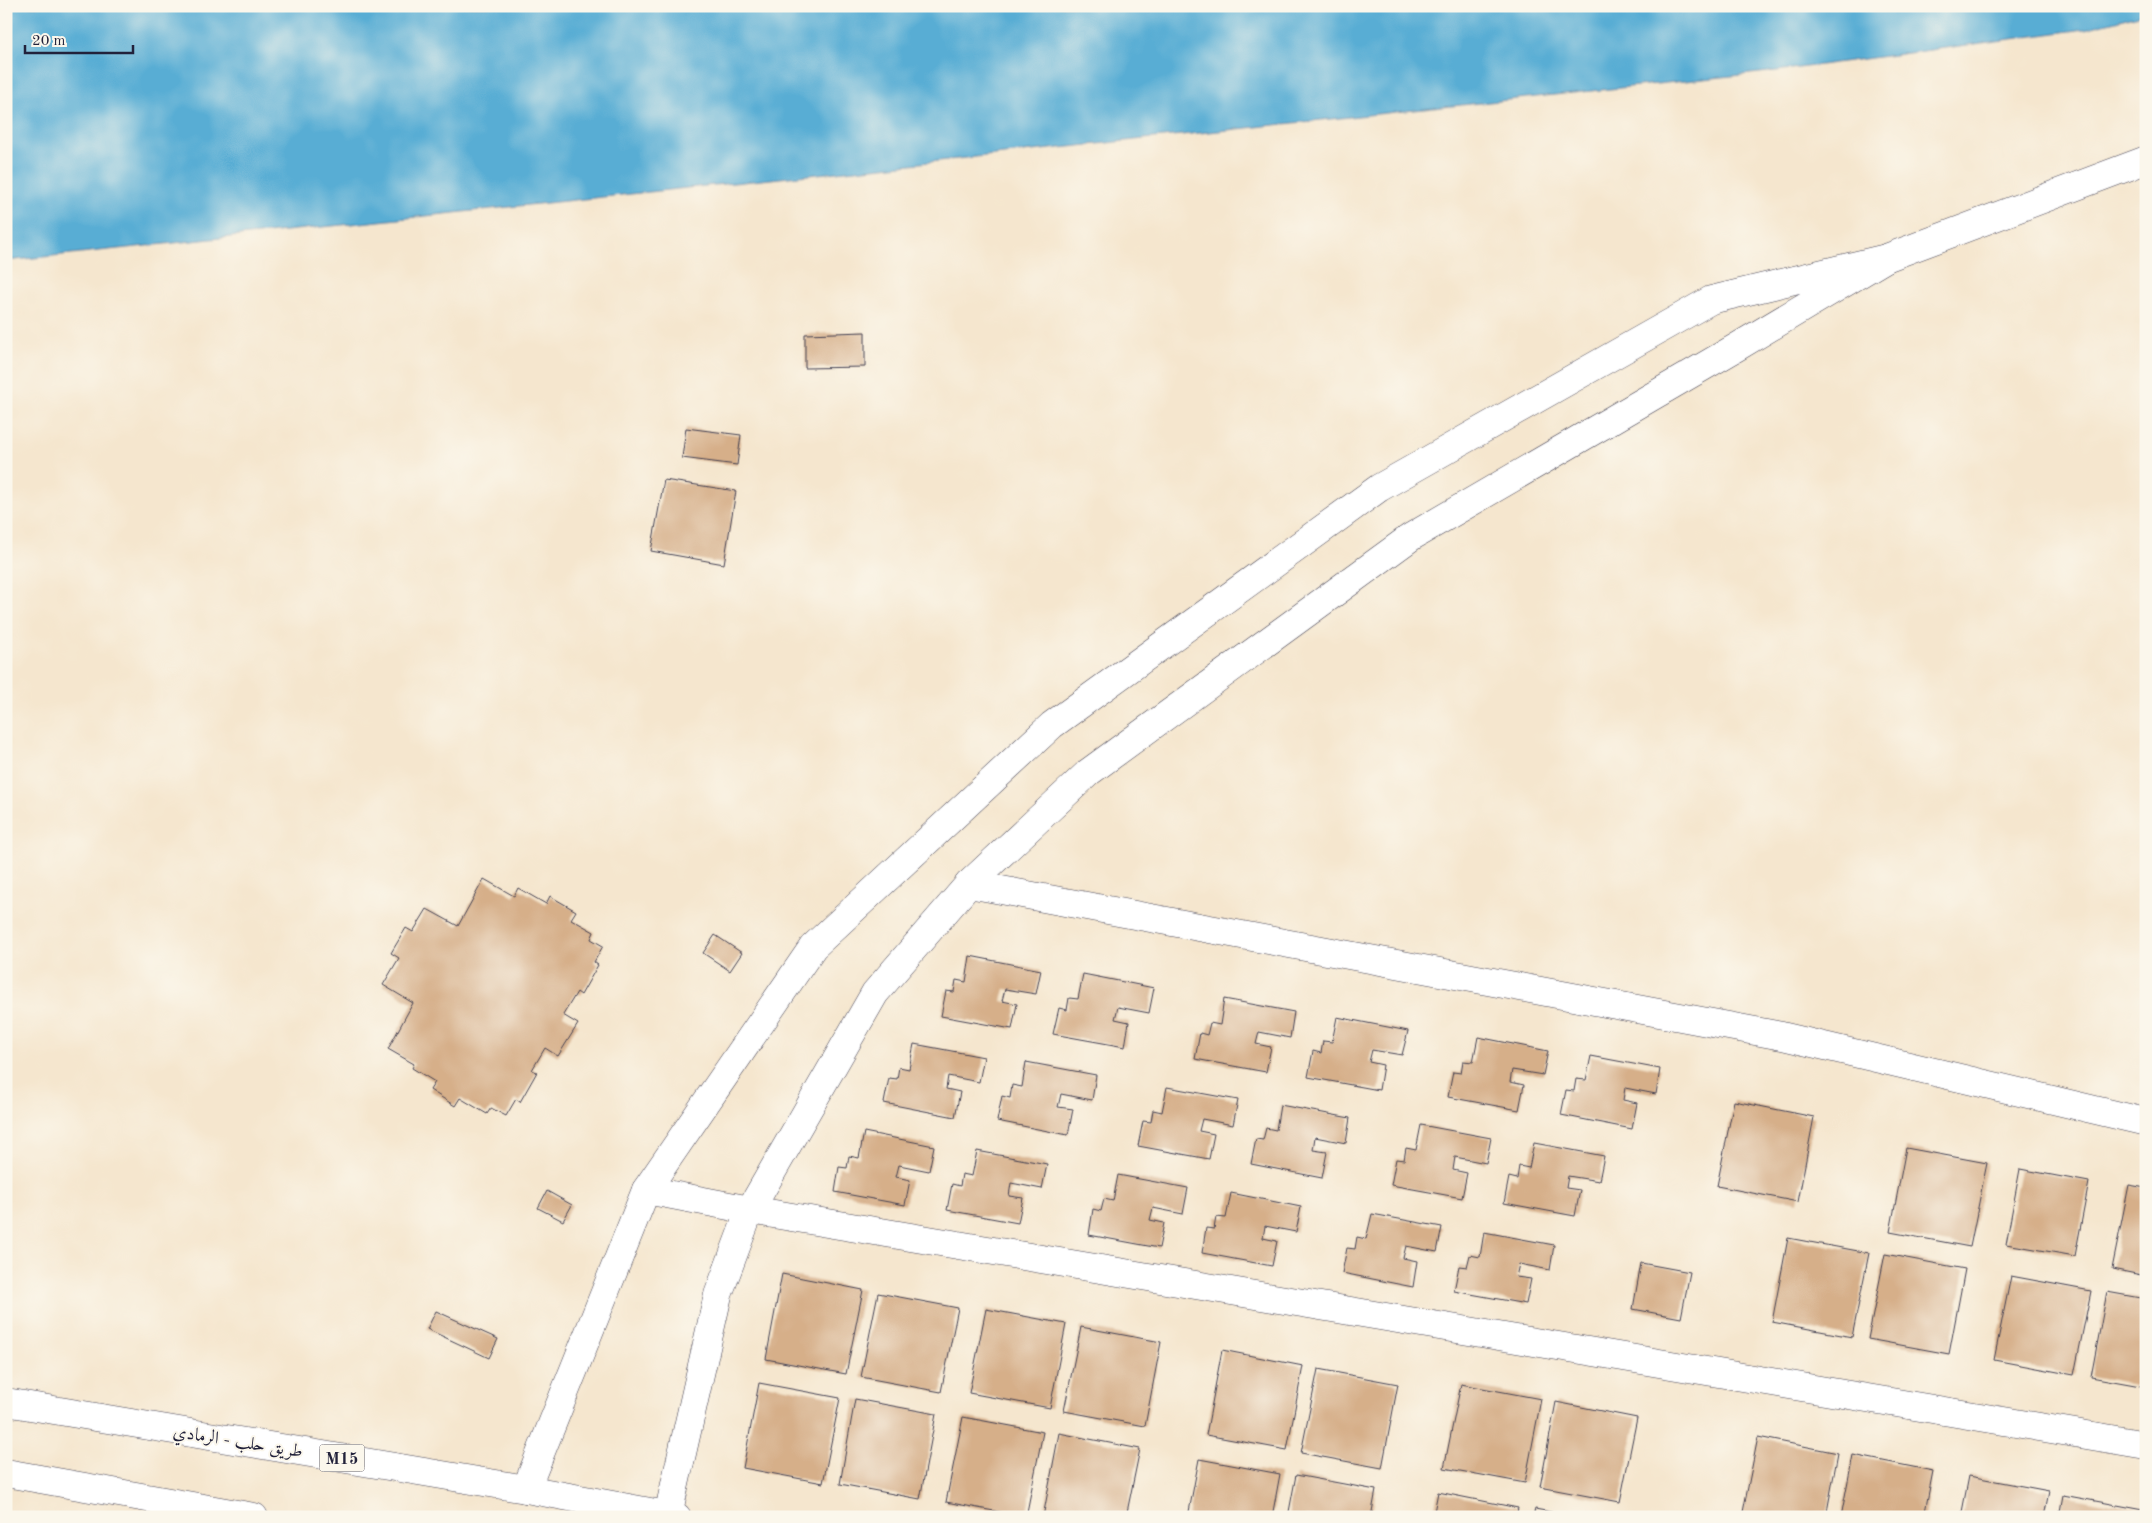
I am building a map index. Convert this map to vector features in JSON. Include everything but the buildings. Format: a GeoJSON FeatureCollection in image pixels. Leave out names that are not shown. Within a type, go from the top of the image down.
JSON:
{"type":"FeatureCollection","features":[{"type":"Feature","properties":{"kind":"main road"},"geometry":{"type":"LineString","coordinates":[[526,1488],[646,1190],[813,947],[1052,724],[1380,488],[1702,304],[1711,300],[1886,258],[2146,160]]}},
{"type":"Feature","properties":{"kind":"main road"},"geometry":{"type":"LineString","coordinates":[[672,1516],[718,1295],[750,1210],[875,993],[969,884],[1089,772],[1411,537],[1886,258]]}},
{"type":"Feature","properties":{"kind":"main road"},"geometry":{"type":"LineString","coordinates":[[969,884],[1782,1036],[2146,1122]]}},
{"type":"Feature","properties":{"kind":"main road"},"geometry":{"type":"LineString","coordinates":[[646,1190],[750,1210],[2146,1445]]}},
{"type":"Feature","properties":{"kind":"main road","name":"طريق حلب - الرمادي"},"geometry":{"type":"LineString","coordinates":[[6,1402],[526,1488],[672,1516]]}},
{"type":"Feature","properties":{"kind":"main road"},"geometry":{"type":"LineString","coordinates":[[6,1473],[254,1517]]}},
{"type":"Feature","properties":{"kind":"water"},"geometry":{"type":"Polygon","coordinates":[[[6,6],[2146,6],[2146,13],[2085,29],[1769,72],[6,261],[6,6]]]}}]}
